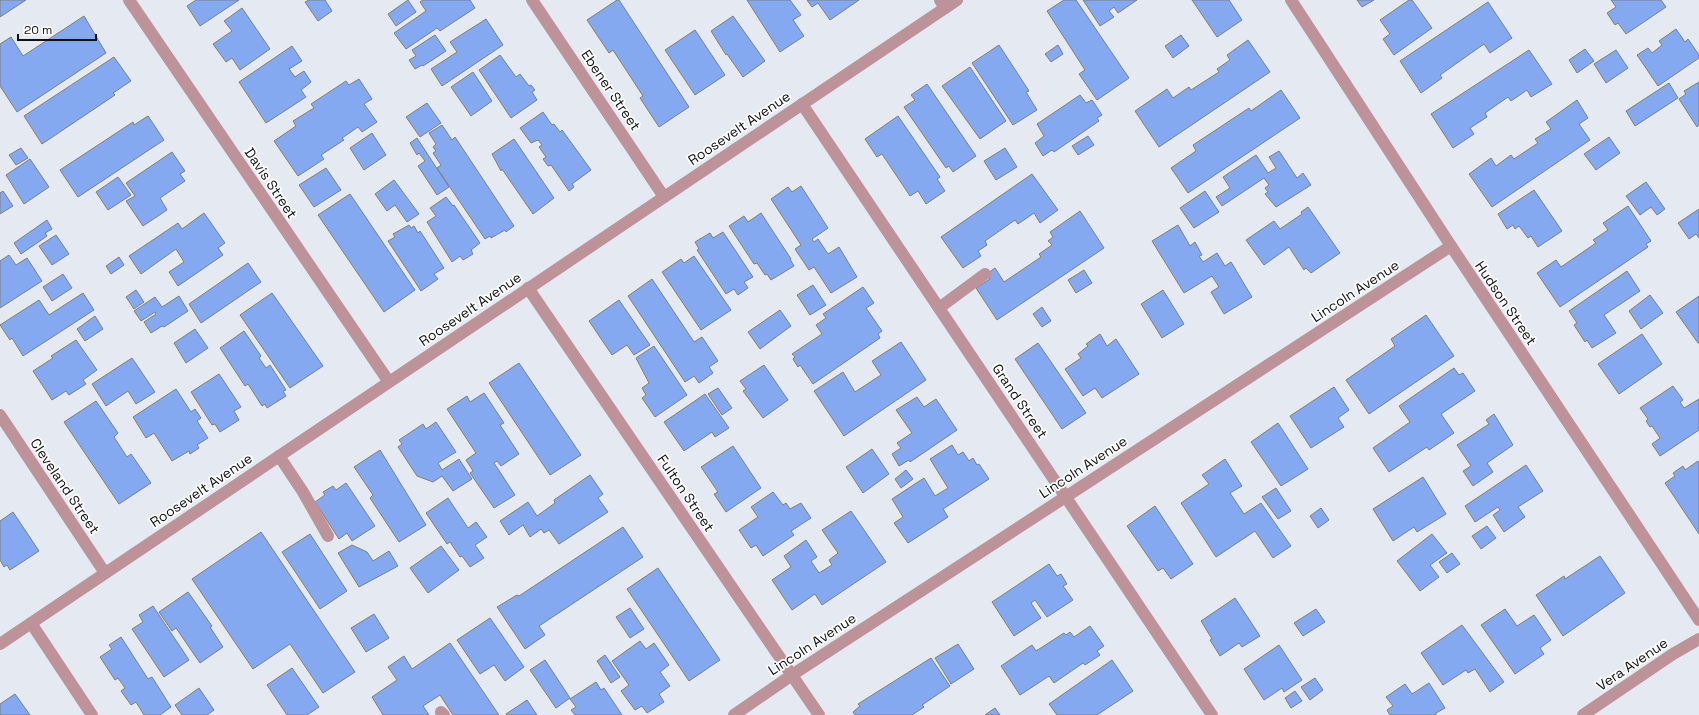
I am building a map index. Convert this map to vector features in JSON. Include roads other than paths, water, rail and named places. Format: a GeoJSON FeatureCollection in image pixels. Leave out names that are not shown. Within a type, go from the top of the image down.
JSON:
{"type":"FeatureCollection","features":[{"type":"Feature","properties":{"kind":"street","name":"Davis Street"},"geometry":{"type":"LineString","coordinates":[[129,0],[389,382]]}},
{"type":"Feature","properties":{"kind":"street","name":"Ebener Street"},"geometry":{"type":"LineString","coordinates":[[532,0],[664,197]]}},
{"type":"Feature","properties":{"kind":"street","name":"Roosevelt Avenue"},"geometry":{"type":"LineString","coordinates":[[0,644],[802,104],[942,4],[957,0]]}},
{"type":"Feature","properties":{"kind":"street","name":"Hudson Street"},"geometry":{"type":"LineString","coordinates":[[1291,0],[1451,246],[1699,620]]}},
{"type":"Feature","properties":{"kind":"street","name":"Grand Street"},"geometry":{"type":"LineString","coordinates":[[802,104],[1212,715]]}},
{"type":"Feature","properties":{"kind":"street","name":"Lincoln Avenue"},"geometry":{"type":"LineString","coordinates":[[734,715],[792,675],[1451,246]]}},
{"type":"Feature","properties":{"kind":"street"},"geometry":{"type":"LineString","coordinates":[[939,308],[985,274]]}},
{"type":"Feature","properties":{"kind":"street","name":"Fulton Street"},"geometry":{"type":"LineString","coordinates":[[528,288],[819,715]]}},
{"type":"Feature","properties":{"kind":"street","name":"Cleveland Street"},"geometry":{"type":"LineString","coordinates":[[0,415],[105,573]]}},
{"type":"Feature","properties":{"kind":"street"},"geometry":{"type":"LineString","coordinates":[[279,456],[303,492],[328,536]]}},
{"type":"Feature","properties":{"kind":"street"},"geometry":{"type":"LineString","coordinates":[[31,623],[92,715]]}},
{"type":"Feature","properties":{"kind":"street","name":"Vera Avenue"},"geometry":{"type":"LineString","coordinates":[[1583,715],[1673,654],[1699,639]]}}]}
